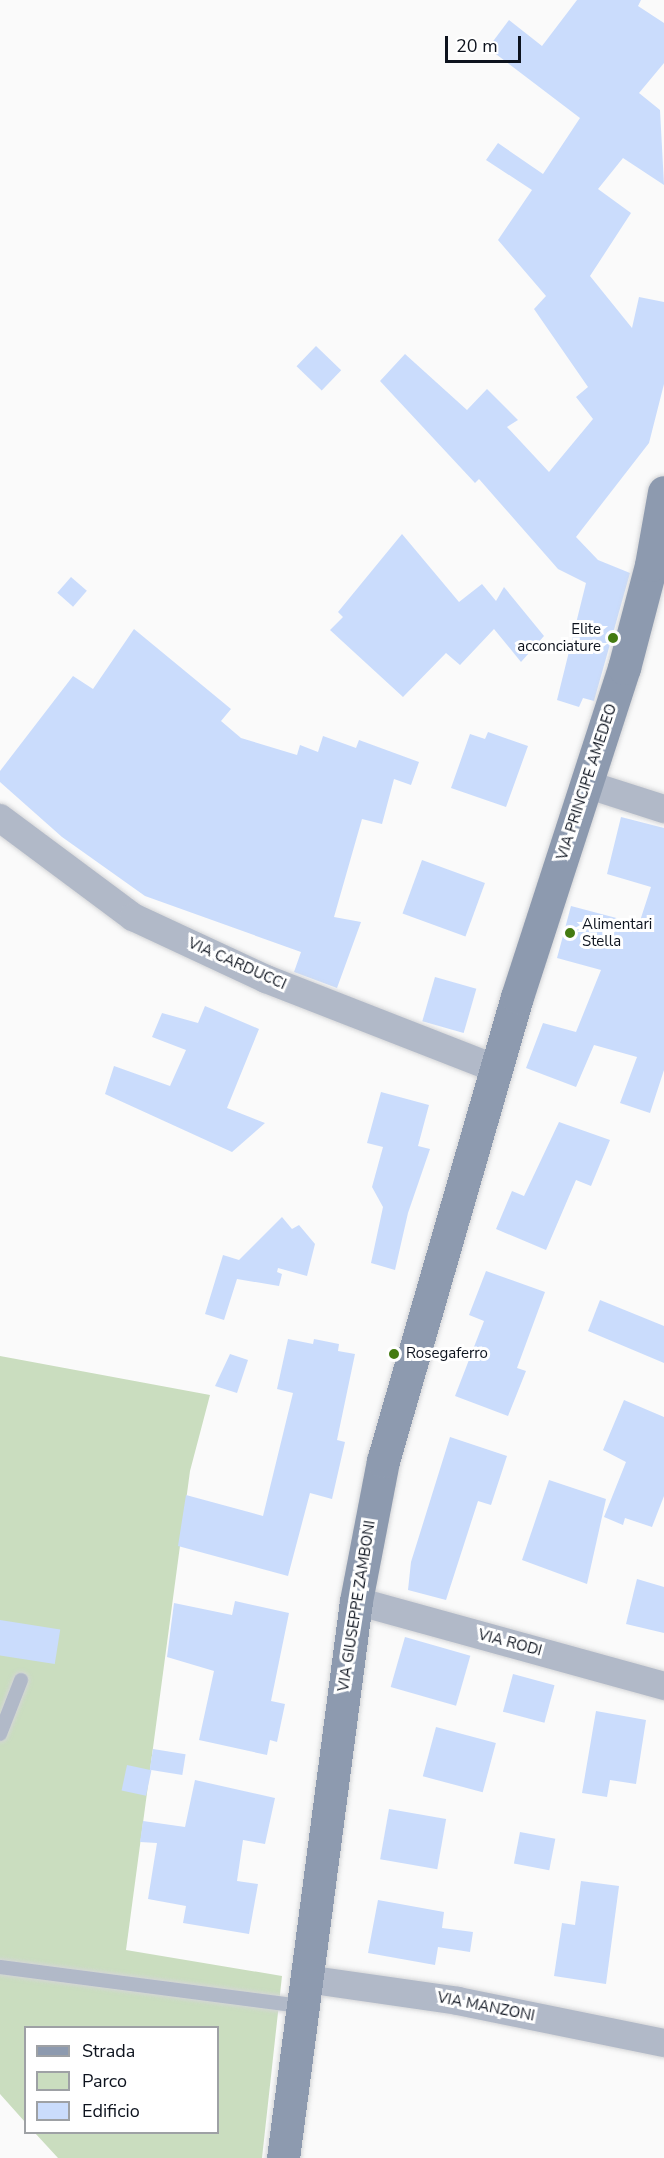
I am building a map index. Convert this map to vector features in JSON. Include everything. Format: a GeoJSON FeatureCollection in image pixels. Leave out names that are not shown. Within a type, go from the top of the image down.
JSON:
{"type":"FeatureCollection","features":[{"type":"Feature","properties":{"kind":"street","name":"VIA PRINCIPE AMEDEO"},"geometry":{"type":"LineString","coordinates":[[497,1069],[624,668],[651,565],[664,492]]}},
{"type":"Feature","properties":{"kind":"street"},"geometry":{"type":"LineString","coordinates":[[586,784],[664,809]]}},
{"type":"Feature","properties":{"kind":"street","name":"VIA CARDUCCI"},"geometry":{"type":"LineString","coordinates":[[0,818],[133,917],[266,979],[497,1069]]}},
{"type":"Feature","properties":{"kind":"street","name":"VIA GIUSEPPE ZAMBONI"},"geometry":{"type":"LineString","coordinates":[[283,2158],[356,1601],[383,1461],[497,1069]]}},
{"type":"Feature","properties":{"kind":"street","name":"VIA RODI"},"geometry":{"type":"LineString","coordinates":[[356,1601],[664,1686]]}},
{"type":"Feature","properties":{"kind":"street","name":"VIA MANZONI"},"geometry":{"type":"LineString","coordinates":[[304,1993],[458,2001],[664,2043]]}},
{"type":"Feature","properties":{"kind":"lane"},"geometry":{"type":"LineString","coordinates":[[0,1734],[21,1680]]}},
{"type":"Feature","properties":{"kind":"lane"},"geometry":{"type":"LineString","coordinates":[[0,1967],[304,1993]]}},
{"type":"Feature","properties":{"kind":"green space"},"geometry":{"type":"Polygon","coordinates":[[[0,1356],[210,1395],[190,1471],[126,1950],[282,1976],[262,2158],[58,2158],[36,2134],[219,2134],[219,2026],[24,2026],[24,2121],[0,2094],[0,1356]]]}},
{"type":"Feature","properties":{"kind":"building"},"geometry":{"type":"Polygon","coordinates":[[[577,0],[641,0],[638,6],[664,23],[664,63],[639,93],[660,110],[664,185],[623,158],[598,189],[631,213],[590,276],[632,328],[639,297],[664,302],[664,384],[649,443],[576,537],[598,560],[630,573],[594,701],[583,698],[579,707],[557,700],[586,583],[558,569],[479,479],[475,483],[380,381],[405,354],[467,410],[487,389],[518,420],[507,427],[549,472],[593,419],[576,397],[588,387],[534,309],[546,296],[498,240],[532,190],[486,160],[498,143],[543,174],[580,118],[488,48],[509,20],[542,46],[577,0]]]}},
{"type":"Feature","properties":{"kind":"building"},"geometry":{"type":"Polygon","coordinates":[[[316,346],[341,370],[322,390],[297,366],[316,346]]]}},
{"type":"Feature","properties":{"kind":"building"},"geometry":{"type":"Polygon","coordinates":[[[402,534],[459,602],[482,584],[496,601],[504,587],[544,636],[521,662],[494,629],[460,665],[446,653],[403,697],[330,630],[343,617],[338,612],[402,534]]]}},
{"type":"Feature","properties":{"kind":"building"},"geometry":{"type":"Polygon","coordinates":[[[71,577],[87,591],[73,607],[57,593],[71,577]]]}},
{"type":"Feature","properties":{"kind":"building"},"geometry":{"type":"Polygon","coordinates":[[[134,629],[231,709],[221,721],[241,738],[297,755],[300,745],[318,752],[323,736],[356,748],[359,740],[419,762],[411,785],[394,779],[382,824],[362,819],[334,917],[361,922],[337,988],[294,972],[301,952],[145,896],[62,837],[0,782],[0,771],[73,676],[93,689],[134,629]]]}},
{"type":"Feature","properties":{"kind":"building"},"geometry":{"type":"Polygon","coordinates":[[[488,732],[528,746],[506,807],[451,788],[470,734],[485,739],[488,732]]]}},
{"type":"Feature","properties":{"kind":"building"},"geometry":{"type":"Polygon","coordinates":[[[621,817],[664,828],[664,1070],[650,1113],[620,1103],[637,1057],[594,1045],[576,1087],[526,1068],[543,1023],[576,1032],[601,970],[557,958],[571,906],[639,924],[651,887],[607,874],[621,817]]]}},
{"type":"Feature","properties":{"kind":"building"},"geometry":{"type":"Polygon","coordinates":[[[422,860],[485,883],[465,936],[403,914],[422,860]]]}},
{"type":"Feature","properties":{"kind":"building"},"geometry":{"type":"Polygon","coordinates":[[[435,977],[476,989],[464,1033],[422,1021],[435,977]]]}},
{"type":"Feature","properties":{"kind":"building"},"geometry":{"type":"Polygon","coordinates":[[[205,1006],[259,1029],[227,1108],[265,1123],[232,1152],[105,1094],[114,1066],[170,1086],[186,1050],[152,1037],[162,1013],[198,1023],[205,1006]]]}},
{"type":"Feature","properties":{"kind":"building"},"geometry":{"type":"Polygon","coordinates":[[[381,1092],[429,1105],[418,1146],[430,1149],[408,1213],[395,1270],[371,1263],[383,1207],[372,1187],[383,1147],[367,1143],[381,1092]]]}},
{"type":"Feature","properties":{"kind":"building"},"geometry":{"type":"Polygon","coordinates":[[[559,1122],[610,1140],[591,1186],[576,1180],[546,1250],[496,1229],[512,1191],[524,1196],[559,1122]]]}},
{"type":"Feature","properties":{"kind":"building"},"geometry":{"type":"Polygon","coordinates":[[[282,1217],[292,1229],[299,1225],[315,1244],[307,1276],[278,1268],[277,1272],[282,1274],[279,1286],[237,1279],[224,1320],[205,1314],[223,1255],[239,1260],[282,1217]]]}},
{"type":"Feature","properties":{"kind":"building"},"geometry":{"type":"Polygon","coordinates":[[[486,1271],[545,1292],[517,1368],[526,1371],[508,1416],[455,1396],[484,1321],[469,1315],[486,1271]]]}},
{"type":"Feature","properties":{"kind":"building"},"geometry":{"type":"Polygon","coordinates":[[[600,1300],[664,1326],[664,1363],[588,1331],[600,1300]]]}},
{"type":"Feature","properties":{"kind":"building"},"geometry":{"type":"Polygon","coordinates":[[[288,1339],[313,1344],[314,1339],[339,1344],[338,1351],[355,1354],[337,1440],[345,1442],[332,1499],[310,1493],[288,1576],[178,1546],[186,1495],[263,1516],[293,1393],[277,1389],[288,1339]]]}},
{"type":"Feature","properties":{"kind":"building"},"geometry":{"type":"Polygon","coordinates":[[[230,1354],[248,1360],[237,1393],[215,1386],[230,1354]]]}},
{"type":"Feature","properties":{"kind":"building"},"geometry":{"type":"Polygon","coordinates":[[[624,1400],[664,1417],[664,1496],[652,1527],[625,1518],[623,1525],[604,1517],[626,1462],[603,1450],[624,1400]]]}},
{"type":"Feature","properties":{"kind":"building"},"geometry":{"type":"Polygon","coordinates":[[[450,1437],[507,1456],[491,1505],[478,1501],[446,1600],[408,1590],[411,1562],[450,1437]]]}},
{"type":"Feature","properties":{"kind":"building"},"geometry":{"type":"Polygon","coordinates":[[[549,1480],[606,1499],[587,1584],[522,1560],[549,1480]]]}},
{"type":"Feature","properties":{"kind":"building"},"geometry":{"type":"Polygon","coordinates":[[[637,1579],[664,1587],[664,1633],[626,1624],[637,1579]]]}},
{"type":"Feature","properties":{"kind":"building"},"geometry":{"type":"Polygon","coordinates":[[[235,1601],[289,1613],[271,1701],[285,1704],[277,1742],[270,1740],[267,1755],[199,1740],[214,1671],[167,1657],[174,1603],[232,1615],[235,1601]]]}},
{"type":"Feature","properties":{"kind":"building"},"geometry":{"type":"Polygon","coordinates":[[[0,1620],[60,1630],[55,1664],[0,1655],[0,1620]]]}},
{"type":"Feature","properties":{"kind":"building"},"geometry":{"type":"Polygon","coordinates":[[[405,1637],[470,1656],[456,1706],[391,1687],[405,1637]]]}},
{"type":"Feature","properties":{"kind":"building"},"geometry":{"type":"Polygon","coordinates":[[[513,1674],[555,1685],[544,1723],[503,1712],[513,1674]]]}},
{"type":"Feature","properties":{"kind":"building"},"geometry":{"type":"Polygon","coordinates":[[[596,1711],[646,1720],[636,1784],[610,1780],[607,1797],[582,1793],[596,1711]]]}},
{"type":"Feature","properties":{"kind":"building"},"geometry":{"type":"Polygon","coordinates":[[[436,1727],[496,1743],[483,1792],[423,1776],[436,1727]]]}},
{"type":"Feature","properties":{"kind":"building"},"geometry":{"type":"Polygon","coordinates":[[[153,1749],[186,1754],[182,1775],[150,1770],[153,1749]]]}},
{"type":"Feature","properties":{"kind":"building"},"geometry":{"type":"Polygon","coordinates":[[[127,1765],[151,1770],[146,1796],[122,1790],[127,1765]]]}},
{"type":"Feature","properties":{"kind":"building"},"geometry":{"type":"Polygon","coordinates":[[[195,1780],[275,1798],[265,1844],[243,1840],[237,1881],[258,1884],[249,1934],[183,1923],[186,1906],[148,1899],[157,1843],[140,1842],[143,1821],[185,1827],[195,1780]]]}},
{"type":"Feature","properties":{"kind":"building"},"geometry":{"type":"Polygon","coordinates":[[[389,1809],[446,1819],[437,1869],[380,1859],[389,1809]]]}},
{"type":"Feature","properties":{"kind":"building"},"geometry":{"type":"Polygon","coordinates":[[[520,1832],[555,1839],[549,1870],[514,1863],[520,1832]]]}},
{"type":"Feature","properties":{"kind":"building"},"geometry":{"type":"Polygon","coordinates":[[[581,1881],[619,1886],[606,1984],[554,1976],[562,1923],[575,1925],[581,1881]]]}},
{"type":"Feature","properties":{"kind":"building"},"geometry":{"type":"Polygon","coordinates":[[[378,1900],[444,1912],[442,1928],[473,1932],[470,1952],[438,1947],[435,1965],[368,1953],[378,1900]]]}},
{"type":"Feature","properties":{"kind":"place","name":"Elite acconciature"},"geometry":{"type":"Point","coordinates":[613,638]}},
{"type":"Feature","properties":{"kind":"place","name":"Alimentari Stella"},"geometry":{"type":"Point","coordinates":[570,933]}},
{"type":"Feature","properties":{"kind":"place","name":"Rosegaferro"},"geometry":{"type":"Point","coordinates":[394,1354]}}]}
